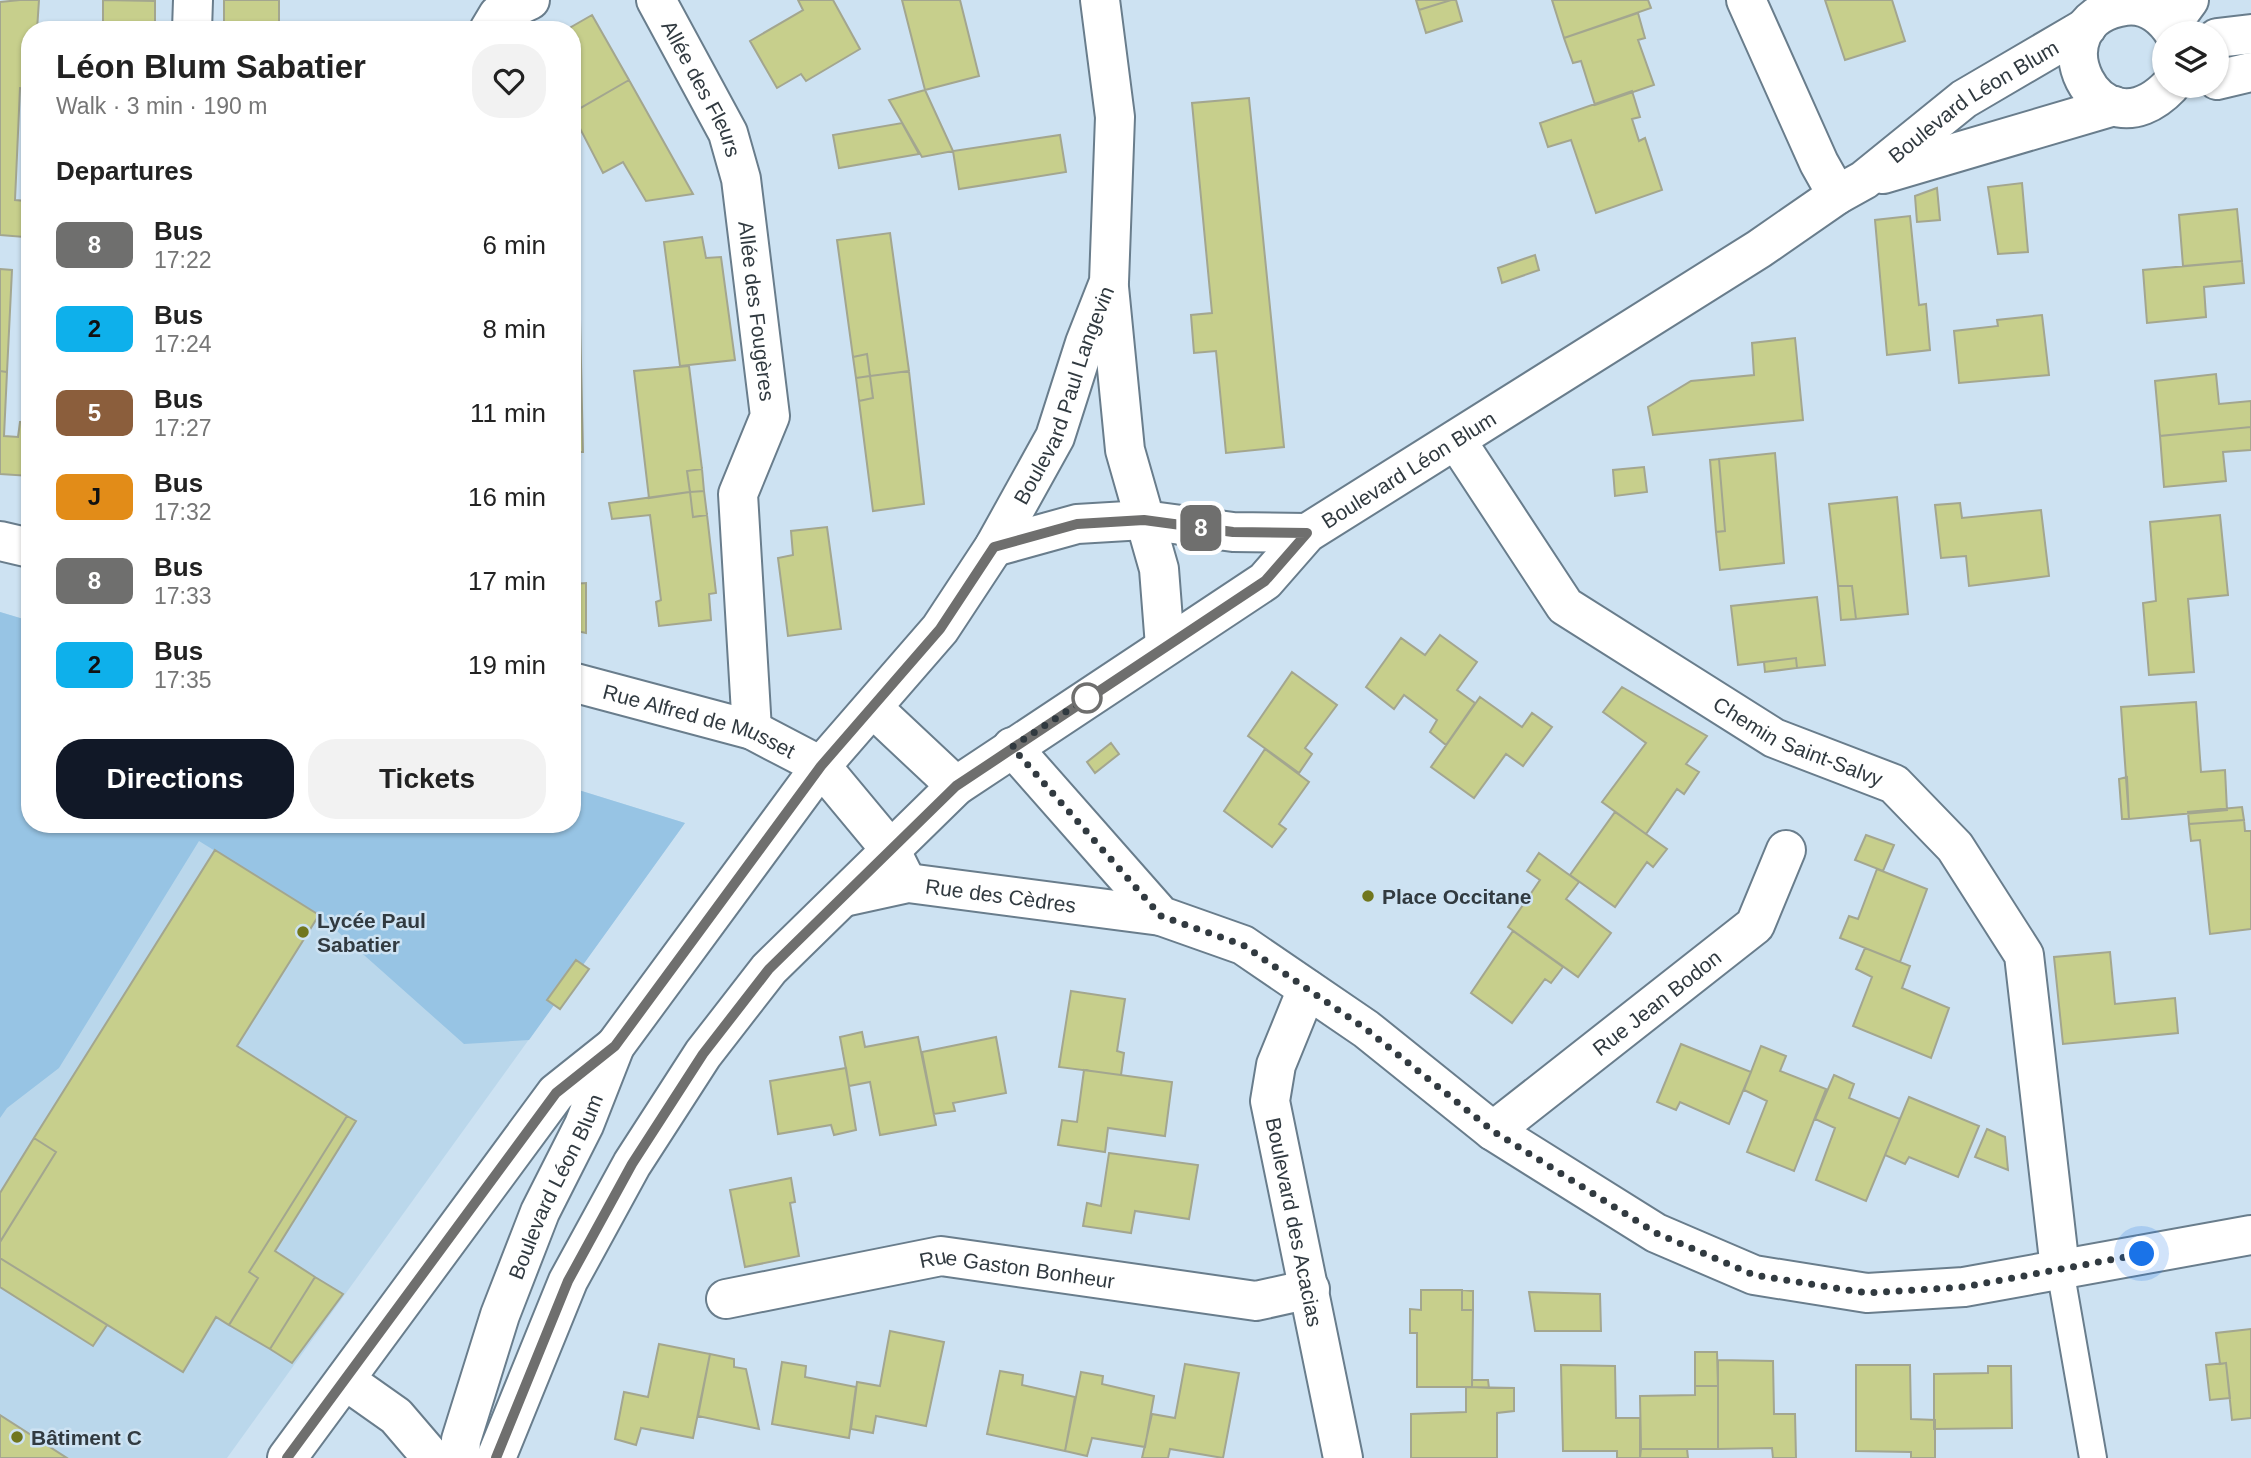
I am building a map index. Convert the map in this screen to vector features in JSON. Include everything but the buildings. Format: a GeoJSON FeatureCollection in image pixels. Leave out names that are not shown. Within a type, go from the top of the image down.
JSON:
{"type":"FeatureCollection","features":[{"type":"Feature","properties":{"kind":"street"},"geometry":{"type":"LineString","coordinates":[[192,21],[193,0]]}},
{"type":"Feature","properties":{"kind":"street"},"geometry":{"type":"LineString","coordinates":[[494,21],[498,15],[530,0]]}},
{"type":"Feature","properties":{"kind":"street","name":"Allée des Fleurs"},"geometry":{"type":"LineString","coordinates":[[656,0],[728,133],[741,179]]}},
{"type":"Feature","properties":{"kind":"street","name":"Boulevard Paul Langevin"},"geometry":{"type":"LineString","coordinates":[[821,766],[874,709],[940,629],[994,547],[1055,438],[1085,343],[1109,282],[1115,117],[1100,0]]}},
{"type":"Feature","properties":{"kind":"street"},"geometry":{"type":"LineString","coordinates":[[1745,0],[1819,163],[1850,187]]}},
{"type":"Feature","properties":{"kind":"street"},"geometry":{"type":"LineString","coordinates":[[2135,3],[2178,20]]}},
{"type":"Feature","properties":{"kind":"street","name":"Boulevard Léon Blum"},"geometry":{"type":"LineString","coordinates":[[496,1458],[568,1281],[632,1164],[703,1054],[769,969],[956,786],[1265,581],[1307,533],[1759,249],[1850,187],[1964,99],[2087,27],[2093,19],[2111,8],[2135,3]]}},
{"type":"Feature","properties":{"kind":"street"},"geometry":{"type":"LineString","coordinates":[[2087,27],[2081,37],[2077,58],[2082,79],[2095,96],[2114,106]]}},
{"type":"Feature","properties":{"kind":"street"},"geometry":{"type":"LineString","coordinates":[[2229,37],[2251,34]]}},
{"type":"Feature","properties":{"kind":"street"},"geometry":{"type":"LineString","coordinates":[[2229,77],[2251,72]]}},
{"type":"Feature","properties":{"kind":"street","name":"Boulevard Léon Blum"},"geometry":{"type":"LineString","coordinates":[[1850,187],[2114,106],[2136,108],[2157,98]]}},
{"type":"Feature","properties":{"kind":"street","name":"Allée des Fougères"},"geometry":{"type":"LineString","coordinates":[[741,179],[770,416],[738,494],[752,730]]}},
{"type":"Feature","properties":{"kind":"street"},"geometry":{"type":"LineString","coordinates":[[1109,282],[1125,450],[1159,569],[1165,646]]}},
{"type":"Feature","properties":{"kind":"street","name":"Chemin Saint-Salvy"},"geometry":{"type":"LineString","coordinates":[[1455,440],[1565,606],[1774,738],[1894,784],[1955,847],[2024,955],[2060,1269]]}},
{"type":"Feature","properties":{"kind":"street"},"geometry":{"type":"LineString","coordinates":[[994,547],[1077,524],[1144,520],[1233,532],[1307,533]]}},
{"type":"Feature","properties":{"kind":"street"},"geometry":{"type":"LineString","coordinates":[[0,541],[21,546]]}},
{"type":"Feature","properties":{"kind":"street","name":"Rue Alfred de Musset"},"geometry":{"type":"LineString","coordinates":[[581,684],[752,730],[821,766]]}},
{"type":"Feature","properties":{"kind":"street"},"geometry":{"type":"LineString","coordinates":[[874,709],[956,786]]}},
{"type":"Feature","properties":{"kind":"street","name":"Rue des Cèdres"},"geometry":{"type":"LineString","coordinates":[[1012,747],[1161,916]]}},
{"type":"Feature","properties":{"kind":"street"},"geometry":{"type":"LineString","coordinates":[[821,766],[890,849],[908,883]]}},
{"type":"Feature","properties":{"kind":"street","name":"Boulevard Léon Blum"},"geometry":{"type":"LineString","coordinates":[[460,1458],[461,1440],[500,1315],[540,1212],[584,1125],[615,1046],[821,766]]}},
{"type":"Feature","properties":{"kind":"street","name":"Rue Jean Bodon"},"geometry":{"type":"LineString","coordinates":[[1493,1131],[1755,925],[1786,850]]}},
{"type":"Feature","properties":{"kind":"street","name":"Rue des Cèdres"},"geometry":{"type":"LineString","coordinates":[[844,897],[908,883],[1161,916],[1243,945],[1366,1029],[1493,1131],[1656,1233],[1754,1275],[1867,1293],[1964,1287],[2251,1235]]}},
{"type":"Feature","properties":{"kind":"street","name":"Boulevard des Acacias"},"geometry":{"type":"LineString","coordinates":[[1307,989],[1276,1065],[1270,1101],[1343,1458]]}},
{"type":"Feature","properties":{"kind":"street"},"geometry":{"type":"LineString","coordinates":[[287,1458],[556,1093],[615,1046]]}},
{"type":"Feature","properties":{"kind":"street","name":"Rue Gaston Bonheur"},"geometry":{"type":"LineString","coordinates":[[726,1299],[941,1256],[1256,1301],[1310,1289]]}},
{"type":"Feature","properties":{"kind":"street"},"geometry":{"type":"LineString","coordinates":[[345,1380],[396,1416],[432,1458]]}},
{"type":"Feature","properties":{"kind":"lane"},"geometry":{"type":"LineString","coordinates":[[2060,1269],[2093,1458]]}},
{"type":"Feature","properties":{"kind":"shaded area","name":"Lycée Paul Sabatier"},"geometry":{"type":"Polygon","coordinates":[[[0,612],[21,618],[21,833],[581,833],[581,791],[685,823],[227,1458],[0,1458],[0,612]]]}},
{"type":"Feature","properties":{"kind":"shaded area"},"geometry":{"type":"Polygon","coordinates":[[[0,612],[21,618],[21,833],[581,833],[581,791],[685,823],[529,1040],[464,1044],[319,915],[199,841],[59,1068],[7,1108],[0,1118],[0,612]]]}},
{"type":"Feature","properties":{"kind":"bus line","name":"8"},"geometry":{"type":"LineString","coordinates":[[287,1458],[556,1093],[615,1046],[821,766],[874,709],[940,629],[994,547],[1077,524],[1144,520],[1233,532],[1307,533],[1265,581],[956,786],[769,969],[703,1054],[632,1164],[568,1281],[496,1458]]}},
{"type":"Feature","properties":{"kind":"place","name":"Place Occitane"},"geometry":{"type":"Point","coordinates":[1368,896]}},
{"type":"Feature","properties":{"kind":"place","name":"Lycée Paul Sabatier"},"geometry":{"type":"Point","coordinates":[303,932]}},
{"type":"Feature","properties":{"kind":"place","name":"Bâtiment C"},"geometry":{"type":"Point","coordinates":[17,1437]}},
{"type":"Feature","properties":{"kind":"route"},"geometry":{"type":"LineString","coordinates":[[1087,698],[1012,747],[1161,916],[1243,945],[1366,1029],[1493,1131],[1656,1233],[1754,1275],[1867,1293],[1964,1287],[2142,1254]]}}]}
